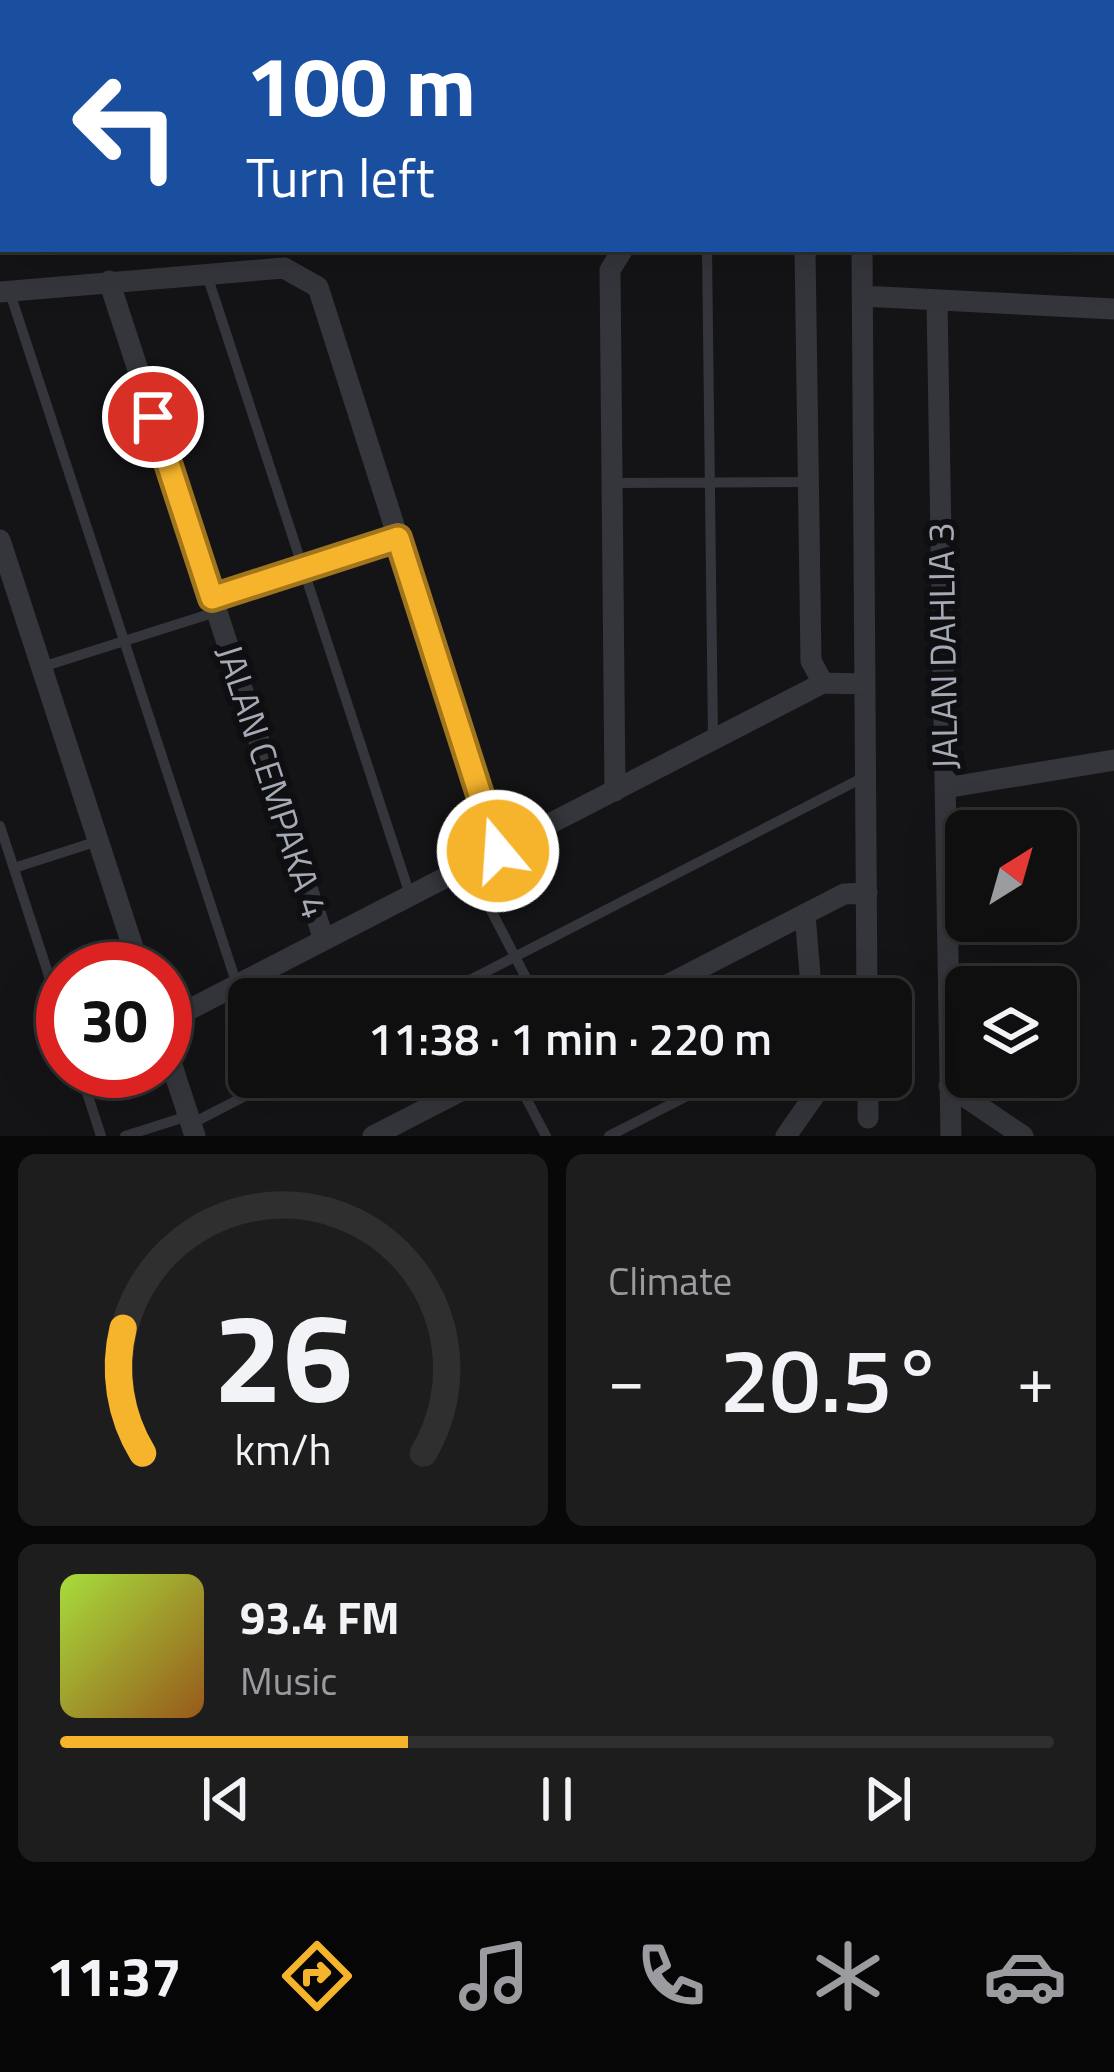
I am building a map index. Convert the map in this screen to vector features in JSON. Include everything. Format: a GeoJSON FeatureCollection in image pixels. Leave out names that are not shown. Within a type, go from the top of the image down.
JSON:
{"type":"FeatureCollection","features":[{"type":"Feature","properties":{"kind":"street"},"geometry":{"type":"LineString","coordinates":[[615,790],[610,270],[621,252]]}},
{"type":"Feature","properties":{"kind":"street"},"geometry":{"type":"LineString","coordinates":[[805,252],[811,661],[824,683]]}},
{"type":"Feature","properties":{"kind":"street"},"geometry":{"type":"LineString","coordinates":[[862,252],[868,978]]}},
{"type":"Feature","properties":{"kind":"street"},"geometry":{"type":"LineString","coordinates":[[5,291],[284,268],[318,287],[498,851]]}},
{"type":"Feature","properties":{"kind":"street","name":"JALAN CEMPAKA 4"},"geometry":{"type":"LineString","coordinates":[[109,281],[325,940]]}},
{"type":"Feature","properties":{"kind":"street"},"geometry":{"type":"LineString","coordinates":[[862,296],[1114,309]]}},
{"type":"Feature","properties":{"kind":"street","name":"JALAN DAHLIA 3"},"geometry":{"type":"LineString","coordinates":[[937,301],[947,966]]}},
{"type":"Feature","properties":{"kind":"street"},"geometry":{"type":"LineString","coordinates":[[0,540],[6,578],[42,667],[131,942]]}},
{"type":"Feature","properties":{"kind":"street"},"geometry":{"type":"LineString","coordinates":[[251,978],[824,683],[865,684]]}},
{"type":"Feature","properties":{"kind":"street"},"geometry":{"type":"LineString","coordinates":[[945,788],[1114,760]]}},
{"type":"Feature","properties":{"kind":"street"},"geometry":{"type":"LineString","coordinates":[[681,978],[844,894],[867,893]]}},
{"type":"Feature","properties":{"kind":"street"},"geometry":{"type":"LineString","coordinates":[[805,914],[810,978]]}},
{"type":"Feature","properties":{"kind":"street"},"geometry":{"type":"LineString","coordinates":[[192,1008],[228,990]]}},
{"type":"Feature","properties":{"kind":"street"},"geometry":{"type":"LineString","coordinates":[[373,1136],[447,1098]]}},
{"type":"Feature","properties":{"kind":"street"},"geometry":{"type":"LineString","coordinates":[[786,1136],[813,1098]]}},
{"type":"Feature","properties":{"kind":"street","name":"JALAN DAHLIA 3"},"geometry":{"type":"LineString","coordinates":[[949,1098],[951,1136]]}},
{"type":"Feature","properties":{"kind":"street"},"geometry":{"type":"LineString","coordinates":[[967,1098],[1023,1136]]}},
{"type":"Feature","properties":{"kind":"lane"},"geometry":{"type":"LineString","coordinates":[[707,252],[713,740]]}},
{"type":"Feature","properties":{"kind":"lane"},"geometry":{"type":"LineString","coordinates":[[206,272],[410,895]]}},
{"type":"Feature","properties":{"kind":"lane"},"geometry":{"type":"LineString","coordinates":[[5,291],[235,978]]}},
{"type":"Feature","properties":{"kind":"lane"},"geometry":{"type":"LineString","coordinates":[[613,483],[807,482]]}},
{"type":"Feature","properties":{"kind":"lane"},"geometry":{"type":"LineString","coordinates":[[42,667],[124,641],[303,568],[398,538]]}},
{"type":"Feature","properties":{"kind":"lane"},"geometry":{"type":"LineString","coordinates":[[474,978],[866,776]]}},
{"type":"Feature","properties":{"kind":"lane"},"geometry":{"type":"LineString","coordinates":[[0,826],[38,942]]}},
{"type":"Feature","properties":{"kind":"lane"},"geometry":{"type":"LineString","coordinates":[[14,868],[98,841]]}},
{"type":"Feature","properties":{"kind":"lane"},"geometry":{"type":"LineString","coordinates":[[468,866],[526,978]]}},
{"type":"Feature","properties":{"kind":"lane"},"geometry":{"type":"LineString","coordinates":[[89,1098],[101,1136]]}},
{"type":"Feature","properties":{"kind":"lane"},"geometry":{"type":"LineString","coordinates":[[125,1136],[192,1125],[243,1098]]}},
{"type":"Feature","properties":{"kind":"lane"},"geometry":{"type":"LineString","coordinates":[[526,1098],[546,1136]]}},
{"type":"Feature","properties":{"kind":"lane"},"geometry":{"type":"LineString","coordinates":[[609,1136],[683,1098]]}},
{"type":"Feature","properties":{"kind":"route"},"geometry":{"type":"LineString","coordinates":[[153,417],[212,598],[398,538],[498,851]]}}]}
